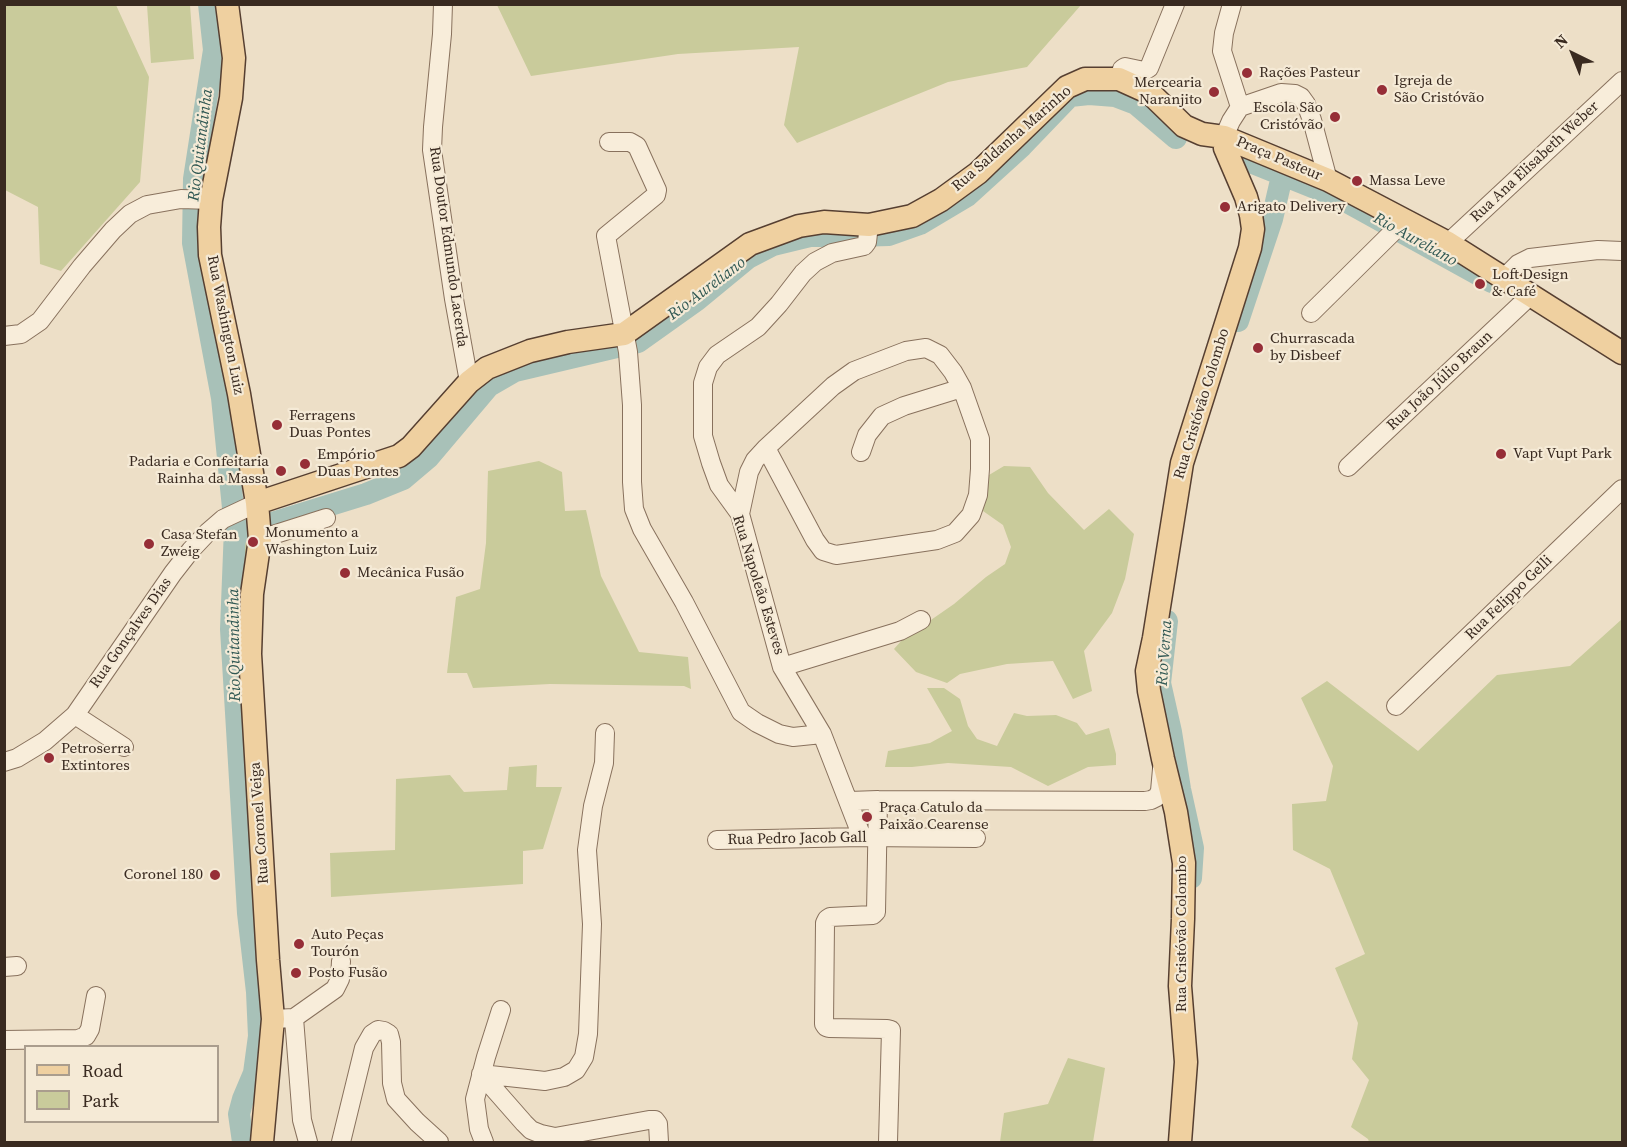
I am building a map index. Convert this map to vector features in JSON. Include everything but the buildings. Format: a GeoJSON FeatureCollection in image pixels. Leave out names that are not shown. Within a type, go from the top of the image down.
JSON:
{"type":"FeatureCollection","features":[{"type":"Feature","properties":{"kind":"main road","name":"Rua Washington Luiz"},"geometry":{"type":"LineString","coordinates":[[227,4],[234,58],[232,90],[229,118],[211,200],[210,255],[239,394],[256,503]]}},
{"type":"Feature","properties":{"kind":"main road","name":"Rua Saldanha Marinho"},"geometry":{"type":"LineString","coordinates":[[256,503],[399,456],[411,447],[469,382],[487,368],[530,351],[568,342],[626,343],[750,244],[807,224],[824,222],[868,234],[912,216],[941,200],[978,173],[1067,87],[1085,79],[1119,79],[1150,93],[1184,126],[1202,134],[1224,137]]}},
{"type":"Feature","properties":{"kind":"main road","name":"Praça Pasteur"},"geometry":{"type":"LineString","coordinates":[[1224,137],[1328,180]]}},
{"type":"Feature","properties":{"kind":"main road","name":"Rua Cristóvão Colombo"},"geometry":{"type":"LineString","coordinates":[[1180,1143],[1186,1062],[1180,986],[1184,863],[1176,812],[1149,691],[1148,671],[1182,463],[1250,248],[1251,215],[1225,147],[1224,137]]}},
{"type":"Feature","properties":{"kind":"main road"},"geometry":{"type":"LineString","coordinates":[[1328,180],[1448,243],[1622,352]]}},
{"type":"Feature","properties":{"kind":"main road","name":"Rua Coronel Veiga"},"geometry":{"type":"LineString","coordinates":[[256,503],[260,539],[252,594],[250,654],[267,949],[283,1019],[262,1143]]}},
{"type":"Feature","properties":{"kind":"street","name":"Rua Doutor Edmundo Lacerda"},"geometry":{"type":"LineString","coordinates":[[442,4],[442,34],[432,127],[432,150],[469,382]]}},
{"type":"Feature","properties":{"kind":"street"},"geometry":{"type":"LineString","coordinates":[[1119,79],[1125,67],[1147,71],[1175,4]]}},
{"type":"Feature","properties":{"kind":"street"},"geometry":{"type":"LineString","coordinates":[[1233,4],[1224,33],[1222,51],[1240,107]]}},
{"type":"Feature","properties":{"kind":"street","name":"Rua Ana Elisabeth Weber"},"geometry":{"type":"LineString","coordinates":[[1448,243],[1623,81]]}},
{"type":"Feature","properties":{"kind":"street","name":"Praça Pasteur"},"geometry":{"type":"LineString","coordinates":[[1224,137],[1240,107],[1281,93],[1295,94],[1301,97],[1306,104],[1328,180]]}},
{"type":"Feature","properties":{"kind":"street"},"geometry":{"type":"LineString","coordinates":[[609,142],[630,142],[637,146],[657,190],[656,195],[606,236],[626,343],[632,405],[634,509],[642,529],[684,602],[741,712],[780,734],[793,737],[822,734]]}},
{"type":"Feature","properties":{"kind":"street"},"geometry":{"type":"LineString","coordinates":[[4,336],[21,334],[40,321],[112,230],[130,214],[147,205],[182,199],[211,200]]}},
{"type":"Feature","properties":{"kind":"street"},"geometry":{"type":"LineString","coordinates":[[1311,313],[1405,220]]}},
{"type":"Feature","properties":{"kind":"street","name":"Rua Napoleão Esteves"},"geometry":{"type":"LineString","coordinates":[[868,234],[864,246],[832,253],[815,262],[758,327],[717,355],[708,367],[703,383],[703,436],[719,485],[740,514],[782,667],[822,734],[849,801],[870,838]]}},
{"type":"Feature","properties":{"kind":"street"},"geometry":{"type":"LineString","coordinates":[[1505,278],[1518,264],[1530,258],[1598,250],[1623,251]]}},
{"type":"Feature","properties":{"kind":"street","name":"Rua João Júlio Braun"},"geometry":{"type":"LineString","coordinates":[[1348,468],[1532,294]]}},
{"type":"Feature","properties":{"kind":"street"},"geometry":{"type":"LineString","coordinates":[[740,514],[748,472],[755,460],[766,448],[833,386],[854,371],[906,351],[926,348],[940,356],[962,388],[980,439],[978,495],[971,515],[955,533],[937,540],[836,555],[823,550],[815,540],[766,448]]}},
{"type":"Feature","properties":{"kind":"street"},"geometry":{"type":"LineString","coordinates":[[861,452],[867,435],[882,416],[904,406],[962,388]]}},
{"type":"Feature","properties":{"kind":"street","name":"Rua Felippo Gelli"},"geometry":{"type":"LineString","coordinates":[[1396,706],[1623,489]]}},
{"type":"Feature","properties":{"kind":"street","name":"Rua Gonçalves Dias"},"geometry":{"type":"LineString","coordinates":[[4,762],[17,758],[45,741],[75,715],[173,573],[208,532],[224,519],[256,503]]}},
{"type":"Feature","properties":{"kind":"street"},"geometry":{"type":"LineString","coordinates":[[260,539],[326,518]]}},
{"type":"Feature","properties":{"kind":"street"},"geometry":{"type":"LineString","coordinates":[[782,667],[900,631],[921,620]]}},
{"type":"Feature","properties":{"kind":"street"},"geometry":{"type":"LineString","coordinates":[[75,715],[124,747]]}},
{"type":"Feature","properties":{"kind":"street"},"geometry":{"type":"LineString","coordinates":[[481,1074],[545,1081],[564,1077],[576,1070],[584,1057],[588,1034],[592,924],[587,850],[593,806],[604,763],[605,733]]}},
{"type":"Feature","properties":{"kind":"street"},"geometry":{"type":"LineString","coordinates":[[849,801],[1152,800],[1157,797],[1160,790],[1163,759]]}},
{"type":"Feature","properties":{"kind":"street"},"geometry":{"type":"LineString","coordinates":[[878,800],[870,838],[876,912],[873,915],[830,917],[825,923],[824,1024],[829,1028],[891,1030],[888,1143]]}},
{"type":"Feature","properties":{"kind":"street","name":"Rua Pedro Jacob Gall"},"geometry":{"type":"LineString","coordinates":[[717,840],[976,838]]}},
{"type":"Feature","properties":{"kind":"street"},"geometry":{"type":"LineString","coordinates":[[308,1143],[283,1019],[334,989],[340,979],[340,961]]}},
{"type":"Feature","properties":{"kind":"street"},"geometry":{"type":"LineString","coordinates":[[4,1040],[78,1039],[86,1036],[90,1029],[96,996]]}},
{"type":"Feature","properties":{"kind":"street"},"geometry":{"type":"LineString","coordinates":[[483,1143],[475,1099],[501,1010]]}},
{"type":"Feature","properties":{"kind":"street"},"geometry":{"type":"LineString","coordinates":[[341,1143],[364,1048],[372,1034],[378,1030],[388,1034],[391,1042],[392,1083],[396,1099],[439,1143]]}},
{"type":"Feature","properties":{"kind":"street"},"geometry":{"type":"LineString","coordinates":[[481,1074],[524,1123],[531,1130],[541,1134],[555,1137],[655,1120],[658,1143]]}},
{"type":"Feature","properties":{"kind":"green space"},"geometry":{"type":"Polygon","coordinates":[[[4,5],[116,5],[149,77],[140,182],[61,271],[40,264],[38,207],[5,190],[4,5]]]}},
{"type":"Feature","properties":{"kind":"green space"},"geometry":{"type":"Polygon","coordinates":[[[147,5],[190,5],[194,59],[151,63],[147,5]]]}},
{"type":"Feature","properties":{"kind":"green space"},"geometry":{"type":"Polygon","coordinates":[[[497,5],[1081,5],[1027,67],[948,82],[797,143],[784,125],[799,47],[678,54],[531,76],[497,5]]]}},
{"type":"Feature","properties":{"kind":"green space"},"geometry":{"type":"Polygon","coordinates":[[[539,461],[562,472],[565,511],[586,510],[601,576],[639,652],[688,657],[691,689],[684,686],[550,684],[473,688],[467,673],[447,673],[456,597],[480,589],[486,543],[488,471],[539,461]]]}},
{"type":"Feature","properties":{"kind":"green space"},"geometry":{"type":"Polygon","coordinates":[[[1004,466],[1030,467],[1048,493],[1084,530],[1109,509],[1134,534],[1125,579],[1112,613],[1084,651],[1092,691],[1073,699],[1053,661],[1007,664],[960,674],[947,683],[916,672],[894,649],[902,640],[954,604],[1005,564],[1011,547],[1003,525],[983,511],[984,478],[1004,466]]]}},
{"type":"Feature","properties":{"kind":"green space"},"geometry":{"type":"Polygon","coordinates":[[[257,531],[247,595],[237,595],[238,537],[257,531]]]}},
{"type":"Feature","properties":{"kind":"green space"},"geometry":{"type":"Polygon","coordinates":[[[1622,619],[1622,1142],[1369,1142],[1351,1127],[1369,1080],[1352,1059],[1358,1023],[1335,968],[1365,954],[1330,869],[1293,850],[1292,804],[1326,801],[1333,766],[1301,698],[1327,681],[1418,751],[1497,675],[1570,666],[1622,619]]]}},
{"type":"Feature","properties":{"kind":"green space"},"geometry":{"type":"Polygon","coordinates":[[[927,688],[944,688],[960,699],[968,726],[977,739],[997,746],[1014,713],[1027,716],[1056,715],[1077,723],[1086,735],[1109,728],[1116,754],[1116,765],[1088,767],[1048,786],[1011,767],[948,763],[885,767],[888,751],[930,743],[952,731],[927,688]]]}},
{"type":"Feature","properties":{"kind":"green space"},"geometry":{"type":"Polygon","coordinates":[[[537,765],[536,787],[562,787],[543,849],[523,851],[523,884],[331,897],[330,853],[395,850],[396,779],[450,775],[464,792],[507,790],[509,767],[537,765]]]}},
{"type":"Feature","properties":{"kind":"green space"},"geometry":{"type":"Polygon","coordinates":[[[1068,1058],[1105,1068],[1093,1142],[1000,1142],[1004,1113],[1048,1104],[1068,1058]]]}},
{"type":"Feature","properties":{"kind":"waterway","name":"Rio Quitandinha"},"geometry":{"type":"LineString","coordinates":[[209,4],[214,50],[194,179],[193,243],[222,398],[235,528],[231,629],[248,913],[257,992],[259,1036],[254,1073],[239,1114],[243,1142]]}},
{"type":"Feature","properties":{"kind":"waterway","name":"Rio Aureliano"},"geometry":{"type":"LineString","coordinates":[[243,532],[366,494],[403,479],[429,457],[489,386],[515,371],[638,342],[697,300],[748,258],[773,245],[810,236],[889,235],[920,224],[967,196],[1022,146],[1070,96],[1089,94],[1115,96],[1136,104],[1176,138]]}},
{"type":"Feature","properties":{"kind":"waterway","name":"Rio Aureliano"},"geometry":{"type":"LineString","coordinates":[[1243,159],[1340,198],[1492,282]]}},
{"type":"Feature","properties":{"kind":"waterway","name":"Rio Verna"},"geometry":{"type":"LineString","coordinates":[[1238,321],[1272,219],[1282,176]]}},
{"type":"Feature","properties":{"kind":"waterway","name":"Rio Verna"},"geometry":{"type":"LineString","coordinates":[[1167,621],[1160,683],[1193,848],[1191,878]]}},
{"type":"Feature","properties":{"kind":"place","name":"Rações Pasteur"},"geometry":{"type":"Point","coordinates":[1247,73]}},
{"type":"Feature","properties":{"kind":"place","name":"Igreja de São Cristóvão"},"geometry":{"type":"Point","coordinates":[1382,90]}},
{"type":"Feature","properties":{"kind":"place","name":"Mercearia Naranjito"},"geometry":{"type":"Point","coordinates":[1214,92]}},
{"type":"Feature","properties":{"kind":"place","name":"Escola São Cristóvão"},"geometry":{"type":"Point","coordinates":[1335,117]}},
{"type":"Feature","properties":{"kind":"place","name":"Massa Leve"},"geometry":{"type":"Point","coordinates":[1357,181]}},
{"type":"Feature","properties":{"kind":"place","name":"Arigato Delivery"},"geometry":{"type":"Point","coordinates":[1225,207]}},
{"type":"Feature","properties":{"kind":"place","name":"Loft Design & Café"},"geometry":{"type":"Point","coordinates":[1480,284]}},
{"type":"Feature","properties":{"kind":"place","name":"Churrascada by Disbeef"},"geometry":{"type":"Point","coordinates":[1258,348]}},
{"type":"Feature","properties":{"kind":"place","name":"Ferragens Duas Pontes"},"geometry":{"type":"Point","coordinates":[277,425]}},
{"type":"Feature","properties":{"kind":"place","name":"Vapt Vupt Park"},"geometry":{"type":"Point","coordinates":[1501,454]}},
{"type":"Feature","properties":{"kind":"place","name":"Empório Duas Pontes"},"geometry":{"type":"Point","coordinates":[305,464]}},
{"type":"Feature","properties":{"kind":"place","name":"Padaria e Confeitaria Rainha da Massa"},"geometry":{"type":"Point","coordinates":[281,471]}},
{"type":"Feature","properties":{"kind":"place","name":"Monumento a Washington Luiz"},"geometry":{"type":"Point","coordinates":[253,542]}},
{"type":"Feature","properties":{"kind":"place","name":"Casa Stefan Zweig"},"geometry":{"type":"Point","coordinates":[149,544]}},
{"type":"Feature","properties":{"kind":"place","name":"Mecânica Fusão"},"geometry":{"type":"Point","coordinates":[345,573]}},
{"type":"Feature","properties":{"kind":"place","name":"Petroserra Extintores"},"geometry":{"type":"Point","coordinates":[49,758]}},
{"type":"Feature","properties":{"kind":"place","name":"Praça Catulo da Paixão Cearense"},"geometry":{"type":"Point","coordinates":[867,817]}},
{"type":"Feature","properties":{"kind":"place","name":"Coronel 180"},"geometry":{"type":"Point","coordinates":[215,875]}},
{"type":"Feature","properties":{"kind":"place","name":"Auto Peças Tourón"},"geometry":{"type":"Point","coordinates":[299,944]}},
{"type":"Feature","properties":{"kind":"place","name":"Posto Fusão"},"geometry":{"type":"Point","coordinates":[296,973]}}]}
